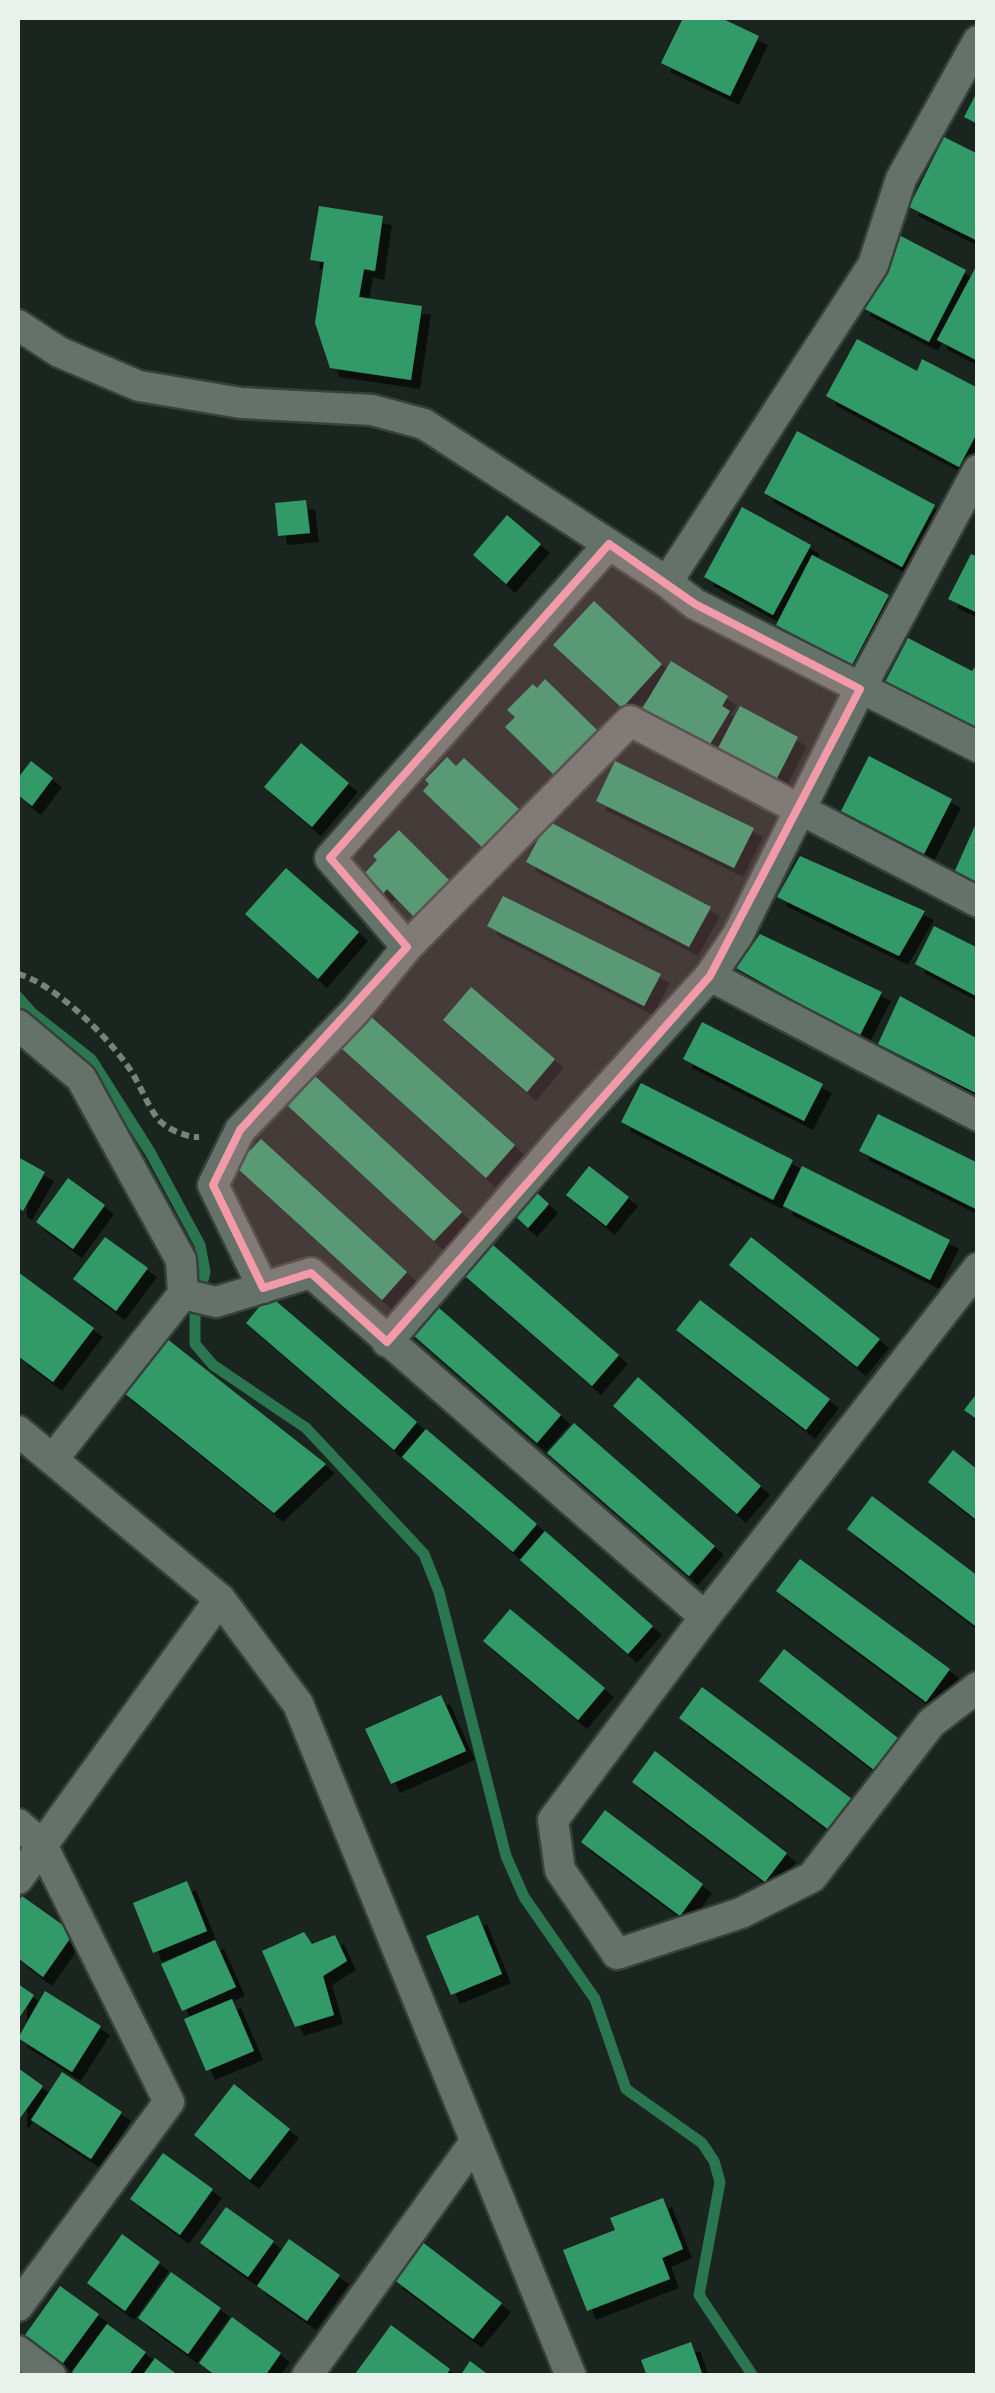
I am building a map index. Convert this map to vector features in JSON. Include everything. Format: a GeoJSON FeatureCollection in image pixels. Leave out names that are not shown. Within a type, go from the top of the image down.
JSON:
{"type":"FeatureCollection","features":[{"type":"Feature","properties":{"kind":"street"},"geometry":{"type":"LineString","coordinates":[[667,582],[874,266],[901,179],[978,41]]}},
{"type":"Feature","properties":{"kind":"street"},"geometry":{"type":"LineString","coordinates":[[18,325],[59,352],[139,386],[241,403],[372,410],[424,424],[695,604],[978,747]]}},
{"type":"Feature","properties":{"kind":"street"},"geometry":{"type":"LineString","coordinates":[[387,1342],[566,1134],[710,976],[738,935],[860,689],[978,470]]}},
{"type":"Feature","properties":{"kind":"street"},"geometry":{"type":"LineString","coordinates":[[407,947],[330,858],[610,544]]}},
{"type":"Feature","properties":{"kind":"street"},"geometry":{"type":"LineString","coordinates":[[263,1288],[214,1186],[240,1130],[354,1012],[407,947],[630,721],[978,902]]}},
{"type":"Feature","properties":{"kind":"street"},"geometry":{"type":"LineString","coordinates":[[710,976],[978,1116]]}},
{"type":"Feature","properties":{"kind":"street"},"geometry":{"type":"LineString","coordinates":[[18,1025],[81,1078],[181,1260],[183,1294],[52,1459]]}},
{"type":"Feature","properties":{"kind":"street"},"geometry":{"type":"LineString","coordinates":[[978,1268],[704,1617],[553,1820],[560,1870],[618,1954],[740,1913],[812,1877],[932,1724],[978,1687]]}},
{"type":"Feature","properties":{"kind":"street"},"geometry":{"type":"LineString","coordinates":[[183,1294],[216,1302],[311,1273],[704,1617]]}},
{"type":"Feature","properties":{"kind":"street"},"geometry":{"type":"LineString","coordinates":[[18,1431],[220,1599],[298,1704],[571,2376]]}},
{"type":"Feature","properties":{"kind":"street"},"geometry":{"type":"LineString","coordinates":[[18,1879],[220,1599]]}},
{"type":"Feature","properties":{"kind":"street"},"geometry":{"type":"LineString","coordinates":[[18,1824],[42,1845],[169,2102],[18,2306]]}},
{"type":"Feature","properties":{"kind":"street"},"geometry":{"type":"LineString","coordinates":[[307,2376],[475,2142]]}},
{"type":"Feature","properties":{"kind":"street"},"geometry":{"type":"LineString","coordinates":[[18,2351],[51,2376]]}},
{"type":"Feature","properties":{"kind":"path"},"geometry":{"type":"LineString","coordinates":[[21,975],[70,1006],[126,1063],[160,1122],[192,1138],[240,1130]]}},
{"type":"Feature","properties":{"kind":"highlighted area"},"geometry":{"type":"Polygon","coordinates":[[[609,544],[695,604],[860,689],[710,976],[387,1342],[311,1273],[263,1288],[213,1185],[240,1130],[407,947],[330,858],[609,544]]]}},
{"type":"Feature","properties":{"kind":"building"},"geometry":{"type":"Polygon","coordinates":[[[683,18],[721,18],[759,36],[730,96],[661,63],[683,18]]]}},
{"type":"Feature","properties":{"kind":"building"},"geometry":{"type":"Polygon","coordinates":[[[978,90],[978,124],[964,117],[978,90]]]}},
{"type":"Feature","properties":{"kind":"building"},"geometry":{"type":"Polygon","coordinates":[[[944,137],[978,154],[978,241],[909,207],[944,137]]]}},
{"type":"Feature","properties":{"kind":"building"},"geometry":{"type":"Polygon","coordinates":[[[319,206],[383,216],[375,271],[364,269],[359,297],[422,306],[411,380],[330,368],[315,323],[324,262],[310,260],[319,206]]]}},
{"type":"Feature","properties":{"kind":"building"},"geometry":{"type":"Polygon","coordinates":[[[899,235],[966,270],[929,342],[861,307],[899,235]]]}},
{"type":"Feature","properties":{"kind":"building"},"geometry":{"type":"Polygon","coordinates":[[[978,263],[978,361],[937,340],[978,263]]]}},
{"type":"Feature","properties":{"kind":"building"},"geometry":{"type":"Polygon","coordinates":[[[857,339],[917,371],[922,359],[978,388],[978,431],[959,467],[826,396],[857,339]]]}},
{"type":"Feature","properties":{"kind":"building"},"geometry":{"type":"Polygon","coordinates":[[[797,431],[935,505],[902,567],[764,493],[797,431]]]}},
{"type":"Feature","properties":{"kind":"building"},"geometry":{"type":"Polygon","coordinates":[[[306,500],[310,533],[278,536],[275,503],[306,500]]]}},
{"type":"Feature","properties":{"kind":"building"},"geometry":{"type":"Polygon","coordinates":[[[742,507],[811,545],[773,615],[704,577],[742,507]]]}},
{"type":"Feature","properties":{"kind":"building"},"geometry":{"type":"Polygon","coordinates":[[[507,515],[541,544],[506,584],[473,555],[507,515]]]}},
{"type":"Feature","properties":{"kind":"building"},"geometry":{"type":"Polygon","coordinates":[[[971,554],[978,557],[978,613],[948,599],[971,554]]]}},
{"type":"Feature","properties":{"kind":"building"},"geometry":{"type":"Polygon","coordinates":[[[812,555],[889,595],[852,665],[776,625],[812,555]]]}},
{"type":"Feature","properties":{"kind":"building"},"geometry":{"type":"Polygon","coordinates":[[[594,601],[662,664],[622,708],[553,645],[594,601]]]}},
{"type":"Feature","properties":{"kind":"building"},"geometry":{"type":"Polygon","coordinates":[[[908,638],[972,671],[978,663],[978,732],[884,684],[908,638]]]}},
{"type":"Feature","properties":{"kind":"building"},"geometry":{"type":"Polygon","coordinates":[[[671,661],[728,696],[722,706],[730,711],[707,749],[642,709],[671,661]]]}},
{"type":"Feature","properties":{"kind":"building"},"geometry":{"type":"Polygon","coordinates":[[[545,679],[597,730],[553,774],[505,727],[515,717],[507,710],[533,684],[537,688],[545,679]]]}},
{"type":"Feature","properties":{"kind":"building"},"geometry":{"type":"Polygon","coordinates":[[[740,706],[798,737],[774,784],[715,754],[740,706]]]}},
{"type":"Feature","properties":{"kind":"building"},"geometry":{"type":"Polygon","coordinates":[[[301,743],[349,783],[312,827],[264,787],[301,743]]]}},
{"type":"Feature","properties":{"kind":"building"},"geometry":{"type":"Polygon","coordinates":[[[869,756],[952,799],[924,854],[841,811],[869,756]]]}},
{"type":"Feature","properties":{"kind":"building"},"geometry":{"type":"Polygon","coordinates":[[[447,757],[456,766],[464,758],[519,809],[483,848],[423,791],[429,784],[425,780],[447,757]]]}},
{"type":"Feature","properties":{"kind":"building"},"geometry":{"type":"Polygon","coordinates":[[[31,761],[53,778],[32,806],[18,795],[18,778],[31,761]]]}},
{"type":"Feature","properties":{"kind":"building"},"geometry":{"type":"Polygon","coordinates":[[[615,761],[754,828],[734,868],[596,801],[615,761]]]}},
{"type":"Feature","properties":{"kind":"building"},"geometry":{"type":"Polygon","coordinates":[[[978,819],[978,886],[953,875],[978,819]]]}},
{"type":"Feature","properties":{"kind":"building"},"geometry":{"type":"Polygon","coordinates":[[[548,821],[711,907],[689,947],[526,862],[548,821]]]}},
{"type":"Feature","properties":{"kind":"building"},"geometry":{"type":"Polygon","coordinates":[[[399,830],[450,881],[414,917],[387,889],[382,895],[363,875],[377,860],[373,856],[399,830]]]}},
{"type":"Feature","properties":{"kind":"building"},"geometry":{"type":"Polygon","coordinates":[[[800,856],[925,911],[899,956],[777,897],[800,856]]]}},
{"type":"Feature","properties":{"kind":"building"},"geometry":{"type":"Polygon","coordinates":[[[286,868],[359,932],[318,979],[245,914],[286,868]]]}},
{"type":"Feature","properties":{"kind":"building"},"geometry":{"type":"Polygon","coordinates":[[[503,896],[661,974],[644,1006],[487,926],[503,896]]]}},
{"type":"Feature","properties":{"kind":"building"},"geometry":{"type":"Polygon","coordinates":[[[934,926],[978,948],[978,997],[915,964],[934,926]]]}},
{"type":"Feature","properties":{"kind":"building"},"geometry":{"type":"Polygon","coordinates":[[[760,934],[882,992],[859,1037],[736,968],[760,934]]]}},
{"type":"Feature","properties":{"kind":"building"},"geometry":{"type":"Polygon","coordinates":[[[471,987],[555,1059],[527,1092],[443,1020],[471,987]]]}},
{"type":"Feature","properties":{"kind":"building"},"geometry":{"type":"Polygon","coordinates":[[[900,996],[978,1039],[978,1094],[878,1044],[900,996]]]}},
{"type":"Feature","properties":{"kind":"building"},"geometry":{"type":"Polygon","coordinates":[[[369,1015],[515,1145],[486,1178],[340,1047],[369,1015]]]}},
{"type":"Feature","properties":{"kind":"building"},"geometry":{"type":"Polygon","coordinates":[[[702,1022],[823,1084],[804,1121],[683,1059],[702,1022]]]}},
{"type":"Feature","properties":{"kind":"building"},"geometry":{"type":"Polygon","coordinates":[[[315,1076],[462,1212],[434,1241],[288,1106],[315,1076]]]}},
{"type":"Feature","properties":{"kind":"building"},"geometry":{"type":"Polygon","coordinates":[[[641,1083],[793,1160],[773,1200],[621,1122],[641,1083]]]}},
{"type":"Feature","properties":{"kind":"building"},"geometry":{"type":"Polygon","coordinates":[[[878,1114],[978,1163],[978,1210],[859,1151],[878,1114]]]}},
{"type":"Feature","properties":{"kind":"building"},"geometry":{"type":"Polygon","coordinates":[[[261,1139],[407,1272],[382,1300],[235,1166],[261,1139]]]}},
{"type":"Feature","properties":{"kind":"building"},"geometry":{"type":"Polygon","coordinates":[[[18,1157],[45,1172],[23,1211],[18,1208],[18,1157]]]}},
{"type":"Feature","properties":{"kind":"building"},"geometry":{"type":"Polygon","coordinates":[[[589,1166],[629,1197],[606,1226],[566,1195],[589,1166]]]}},
{"type":"Feature","properties":{"kind":"building"},"geometry":{"type":"Polygon","coordinates":[[[802,1166],[950,1240],[930,1280],[783,1206],[802,1166]]]}},
{"type":"Feature","properties":{"kind":"building"},"geometry":{"type":"Polygon","coordinates":[[[68,1178],[105,1205],[73,1249],[36,1222],[68,1178]]]}},
{"type":"Feature","properties":{"kind":"building"},"geometry":{"type":"Polygon","coordinates":[[[535,1191],[549,1204],[528,1228],[514,1215],[535,1191]]]}},
{"type":"Feature","properties":{"kind":"building"},"geometry":{"type":"Polygon","coordinates":[[[105,1237],[148,1268],[116,1311],[73,1279],[105,1237]]]}},
{"type":"Feature","properties":{"kind":"building"},"geometry":{"type":"Polygon","coordinates":[[[751,1237],[880,1339],[857,1367],[729,1265],[751,1237]]]}},
{"type":"Feature","properties":{"kind":"building"},"geometry":{"type":"Polygon","coordinates":[[[493,1245],[619,1355],[592,1386],[465,1276],[493,1245]]]}},
{"type":"Feature","properties":{"kind":"building"},"geometry":{"type":"Polygon","coordinates":[[[18,1272],[94,1328],[53,1382],[18,1356],[18,1272]]]}},
{"type":"Feature","properties":{"kind":"building"},"geometry":{"type":"Polygon","coordinates":[[[269,1295],[417,1422],[394,1450],[246,1323],[269,1295]]]}},
{"type":"Feature","properties":{"kind":"building"},"geometry":{"type":"Polygon","coordinates":[[[700,1300],[830,1399],[806,1430],[676,1330],[700,1300]]]}},
{"type":"Feature","properties":{"kind":"building"},"geometry":{"type":"Polygon","coordinates":[[[438,1307],[561,1415],[537,1443],[413,1335],[438,1307]]]}},
{"type":"Feature","properties":{"kind":"building"},"geometry":{"type":"Polygon","coordinates":[[[166,1338],[326,1464],[274,1513],[123,1392],[166,1338]]]}},
{"type":"Feature","properties":{"kind":"building"},"geometry":{"type":"Polygon","coordinates":[[[638,1377],[761,1486],[737,1514],[613,1406],[638,1377]]]}},
{"type":"Feature","properties":{"kind":"building"},"geometry":{"type":"Polygon","coordinates":[[[978,1392],[978,1420],[964,1410],[978,1392]]]}},
{"type":"Feature","properties":{"kind":"building"},"geometry":{"type":"Polygon","coordinates":[[[574,1423],[715,1546],[689,1576],[547,1453],[574,1423]]]}},
{"type":"Feature","properties":{"kind":"building"},"geometry":{"type":"Polygon","coordinates":[[[426,1429],[537,1524],[513,1552],[402,1457],[426,1429]]]}},
{"type":"Feature","properties":{"kind":"building"},"geometry":{"type":"Polygon","coordinates":[[[953,1450],[978,1470],[978,1521],[928,1482],[953,1450]]]}},
{"type":"Feature","properties":{"kind":"building"},"geometry":{"type":"Polygon","coordinates":[[[872,1496],[978,1576],[978,1628],[847,1529],[872,1496]]]}},
{"type":"Feature","properties":{"kind":"building"},"geometry":{"type":"Polygon","coordinates":[[[545,1531],[653,1626],[628,1654],[520,1560],[545,1531]]]}},
{"type":"Feature","properties":{"kind":"building"},"geometry":{"type":"Polygon","coordinates":[[[800,1559],[950,1669],[926,1702],[776,1591],[800,1559]]]}},
{"type":"Feature","properties":{"kind":"building"},"geometry":{"type":"Polygon","coordinates":[[[510,1609],[605,1688],[578,1720],[483,1641],[510,1609]]]}},
{"type":"Feature","properties":{"kind":"building"},"geometry":{"type":"Polygon","coordinates":[[[784,1649],[898,1738],[874,1770],[759,1681],[784,1649]]]}},
{"type":"Feature","properties":{"kind":"building"},"geometry":{"type":"Polygon","coordinates":[[[702,1687],[852,1799],[829,1830],[679,1718],[702,1687]]]}},
{"type":"Feature","properties":{"kind":"building"},"geometry":{"type":"Polygon","coordinates":[[[441,1695],[466,1751],[391,1784],[365,1729],[441,1695]]]}},
{"type":"Feature","properties":{"kind":"building"},"geometry":{"type":"Polygon","coordinates":[[[655,1751],[787,1853],[765,1882],[632,1782],[655,1751]]]}},
{"type":"Feature","properties":{"kind":"building"},"geometry":{"type":"Polygon","coordinates":[[[605,1810],[703,1884],[680,1916],[581,1842],[605,1810]]]}},
{"type":"Feature","properties":{"kind":"building"},"geometry":{"type":"Polygon","coordinates":[[[187,1881],[207,1931],[153,1953],[133,1903],[187,1881]]]}},
{"type":"Feature","properties":{"kind":"building"},"geometry":{"type":"Polygon","coordinates":[[[22,1896],[74,1933],[43,1977],[18,1958],[18,1902],[22,1896]]]}},
{"type":"Feature","properties":{"kind":"building"},"geometry":{"type":"Polygon","coordinates":[[[478,1915],[502,1974],[451,1995],[426,1936],[478,1915]]]}},
{"type":"Feature","properties":{"kind":"building"},"geometry":{"type":"Polygon","coordinates":[[[304,1932],[312,1944],[335,1935],[347,1961],[323,1976],[334,2015],[295,2027],[262,1951],[304,1932]]]}},
{"type":"Feature","properties":{"kind":"building"},"geometry":{"type":"Polygon","coordinates":[[[215,1940],[236,1987],[182,2011],[161,1964],[215,1940]]]}},
{"type":"Feature","properties":{"kind":"building"},"geometry":{"type":"Polygon","coordinates":[[[18,1984],[34,1995],[18,2020],[18,1984]]]}},
{"type":"Feature","properties":{"kind":"building"},"geometry":{"type":"Polygon","coordinates":[[[45,1991],[101,2026],[72,2072],[18,2038],[45,1991]]]}},
{"type":"Feature","properties":{"kind":"building"},"geometry":{"type":"Polygon","coordinates":[[[232,1999],[254,2051],[206,2071],[184,2019],[232,1999]]]}},
{"type":"Feature","properties":{"kind":"building"},"geometry":{"type":"Polygon","coordinates":[[[18,2068],[43,2086],[18,2121],[18,2068]]]}},
{"type":"Feature","properties":{"kind":"building"},"geometry":{"type":"Polygon","coordinates":[[[62,2072],[122,2112],[91,2159],[31,2120],[62,2072]]]}},
{"type":"Feature","properties":{"kind":"building"},"geometry":{"type":"Polygon","coordinates":[[[234,2084],[290,2129],[250,2180],[194,2135],[234,2084]]]}},
{"type":"Feature","properties":{"kind":"building"},"geometry":{"type":"Polygon","coordinates":[[[163,2153],[213,2189],[180,2235],[130,2199],[163,2153]]]}},
{"type":"Feature","properties":{"kind":"building"},"geometry":{"type":"Polygon","coordinates":[[[663,2198],[683,2249],[662,2258],[670,2279],[587,2311],[563,2250],[615,2230],[610,2218],[663,2198]]]}},
{"type":"Feature","properties":{"kind":"building"},"geometry":{"type":"Polygon","coordinates":[[[226,2207],[274,2241],[248,2277],[200,2243],[226,2207]]]}},
{"type":"Feature","properties":{"kind":"building"},"geometry":{"type":"Polygon","coordinates":[[[122,2234],[160,2262],[125,2311],[87,2283],[122,2234]]]}},
{"type":"Feature","properties":{"kind":"building"},"geometry":{"type":"Polygon","coordinates":[[[289,2239],[340,2275],[307,2321],[257,2286],[289,2239]]]}},
{"type":"Feature","properties":{"kind":"building"},"geometry":{"type":"Polygon","coordinates":[[[421,2241],[502,2303],[473,2339],[393,2279],[421,2241]]]}},
{"type":"Feature","properties":{"kind":"building"},"geometry":{"type":"Polygon","coordinates":[[[171,2272],[221,2308],[188,2354],[138,2318],[171,2272]]]}},
{"type":"Feature","properties":{"kind":"building"},"geometry":{"type":"Polygon","coordinates":[[[60,2286],[99,2314],[63,2363],[25,2335],[60,2286]]]}},
{"type":"Feature","properties":{"kind":"building"},"geometry":{"type":"Polygon","coordinates":[[[232,2317],[281,2353],[265,2376],[216,2376],[199,2363],[232,2317]]]}},
{"type":"Feature","properties":{"kind":"building"},"geometry":{"type":"Polygon","coordinates":[[[107,2324],[146,2352],[128,2376],[76,2376],[72,2372],[107,2324]]]}},
{"type":"Feature","properties":{"kind":"building"},"geometry":{"type":"Polygon","coordinates":[[[391,2325],[450,2369],[446,2376],[355,2374],[391,2325]]]}},
{"type":"Feature","properties":{"kind":"building"},"geometry":{"type":"Polygon","coordinates":[[[691,2342],[703,2376],[647,2376],[641,2360],[691,2342]]]}},
{"type":"Feature","properties":{"kind":"building"},"geometry":{"type":"Polygon","coordinates":[[[155,2358],[179,2376],[142,2376],[155,2358]]]}},
{"type":"Feature","properties":{"kind":"building"},"geometry":{"type":"Polygon","coordinates":[[[470,2361],[490,2376],[460,2376],[470,2361]]]}},
{"type":"Feature","properties":{"kind":"waterway"},"geometry":{"type":"LineString","coordinates":[[18,997],[32,1013],[91,1059],[150,1152],[200,1245],[205,1272],[195,1312],[195,1344],[213,1365],[306,1428],[424,1554],[439,1592],[506,1856],[524,1897],[595,1999],[626,2089],[702,2143],[714,2161],[720,2182],[699,2295],[753,2376]]}}]}
